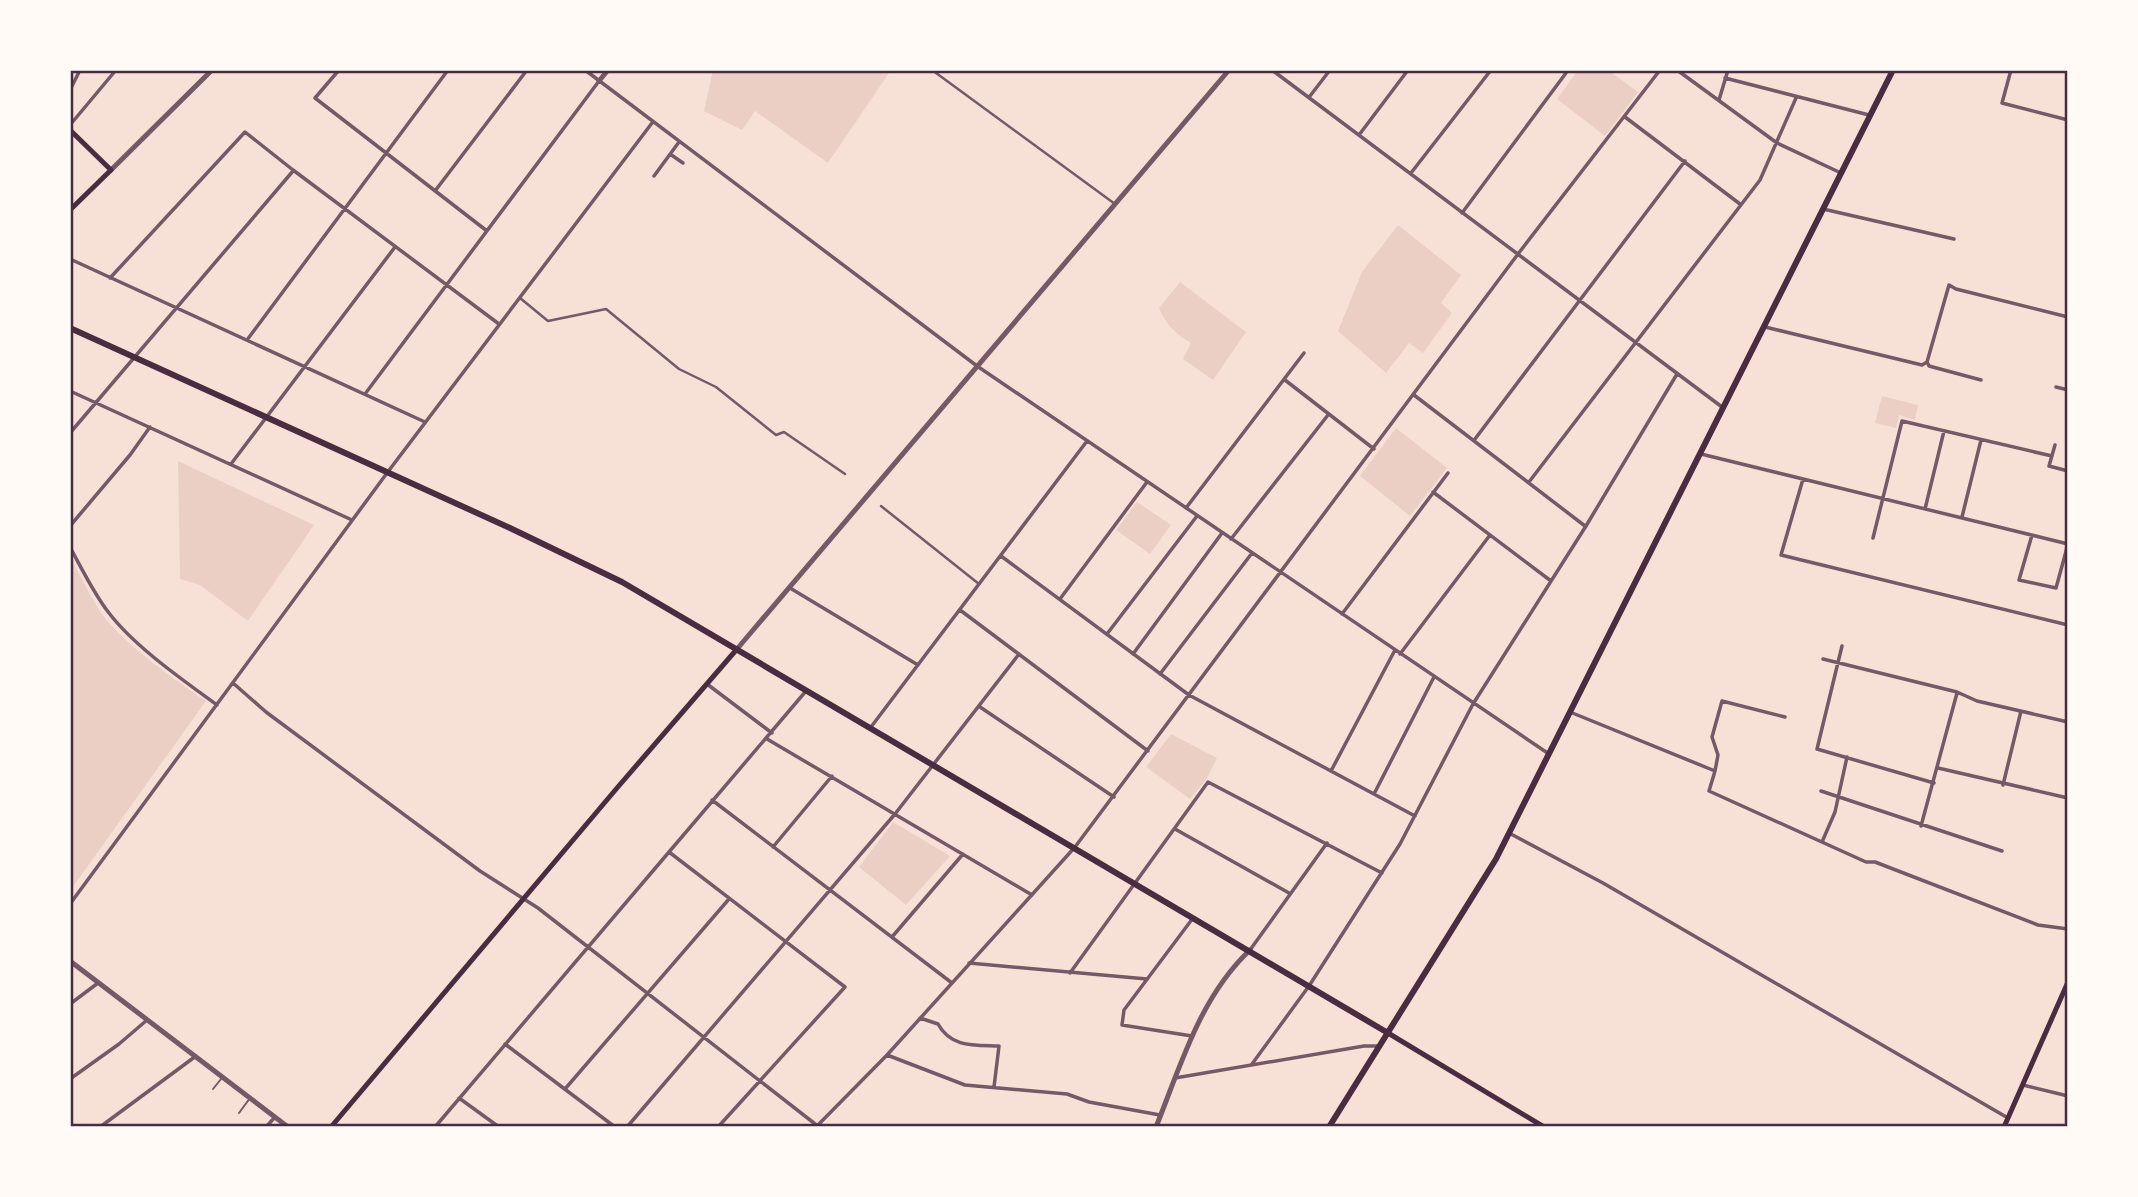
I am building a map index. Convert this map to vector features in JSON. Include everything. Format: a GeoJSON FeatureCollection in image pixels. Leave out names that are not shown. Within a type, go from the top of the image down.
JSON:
{"type":"FeatureCollection","features":[{"type":"Feature","properties":{"kind":"main road"},"geometry":{"type":"LineString","coordinates":[[1329,1127],[1480,887],[1893,70]]}},
{"type":"Feature","properties":{"kind":"main road"},"geometry":{"type":"LineString","coordinates":[[70,131],[111,170],[70,210]]}},
{"type":"Feature","properties":{"kind":"main road"},"geometry":{"type":"LineString","coordinates":[[70,328],[499,523],[622,582],[1250,950],[1544,1127]]}},
{"type":"Feature","properties":{"kind":"main road"},"geometry":{"type":"LineString","coordinates":[[331,1127],[737,649]]}},
{"type":"Feature","properties":{"kind":"main road"},"geometry":{"type":"LineString","coordinates":[[2004,1127],[2068,982]]}},
{"type":"Feature","properties":{"kind":"street"},"geometry":{"type":"LineString","coordinates":[[70,90],[80,70]]}},
{"type":"Feature","properties":{"kind":"street"},"geometry":{"type":"LineString","coordinates":[[70,125],[116,70]]}},
{"type":"Feature","properties":{"kind":"street"},"geometry":{"type":"LineString","coordinates":[[111,170],[212,70]]}},
{"type":"Feature","properties":{"kind":"street"},"geometry":{"type":"LineString","coordinates":[[339,70],[315,98],[487,231]]}},
{"type":"Feature","properties":{"kind":"street"},"geometry":{"type":"LineString","coordinates":[[247,340],[448,70]]}},
{"type":"Feature","properties":{"kind":"street"},"geometry":{"type":"LineString","coordinates":[[435,191],[527,70]]}},
{"type":"Feature","properties":{"kind":"street"},"geometry":{"type":"LineString","coordinates":[[584,70],[977,366],[1549,754]]}},
{"type":"Feature","properties":{"kind":"street"},"geometry":{"type":"LineString","coordinates":[[365,394],[608,70]]}},
{"type":"Feature","properties":{"kind":"street"},"geometry":{"type":"LineString","coordinates":[[932,70],[1115,204]]}},
{"type":"Feature","properties":{"kind":"street"},"geometry":{"type":"LineString","coordinates":[[737,649],[1229,70]]}},
{"type":"Feature","properties":{"kind":"street"},"geometry":{"type":"LineString","coordinates":[[1272,70],[1723,408]]}},
{"type":"Feature","properties":{"kind":"street"},"geometry":{"type":"LineString","coordinates":[[1310,97],[1330,70]]}},
{"type":"Feature","properties":{"kind":"street"},"geometry":{"type":"LineString","coordinates":[[1359,135],[1408,70]]}},
{"type":"Feature","properties":{"kind":"street"},"geometry":{"type":"LineString","coordinates":[[1410,174],[1491,70]]}},
{"type":"Feature","properties":{"kind":"street"},"geometry":{"type":"LineString","coordinates":[[1462,213],[1566,73],[1561,70]]}},
{"type":"Feature","properties":{"kind":"street"},"geometry":{"type":"LineString","coordinates":[[233,683],[266,712],[460,856],[524,899],[818,1127],[887,1055],[1075,847],[1518,254],[1660,70]]}},
{"type":"Feature","properties":{"kind":"street"},"geometry":{"type":"LineString","coordinates":[[1677,70],[1777,143],[1841,173]]}},
{"type":"Feature","properties":{"kind":"street"},"geometry":{"type":"LineString","coordinates":[[1719,100],[1727,70]]}},
{"type":"Feature","properties":{"kind":"street"},"geometry":{"type":"LineString","coordinates":[[2011,70],[2002,103],[2068,120]]}},
{"type":"Feature","properties":{"kind":"street"},"geometry":{"type":"LineString","coordinates":[[1725,78],[1871,115]]}},
{"type":"Feature","properties":{"kind":"street"},"geometry":{"type":"LineString","coordinates":[[1529,482],[1760,180],[1796,98]]}},
{"type":"Feature","properties":{"kind":"street"},"geometry":{"type":"LineString","coordinates":[[1625,117],[1740,204]]}},
{"type":"Feature","properties":{"kind":"street"},"geometry":{"type":"LineString","coordinates":[[70,904],[425,422],[653,122]]}},
{"type":"Feature","properties":{"kind":"street"},"geometry":{"type":"LineString","coordinates":[[110,278],[245,132],[499,324]]}},
{"type":"Feature","properties":{"kind":"street"},"geometry":{"type":"LineString","coordinates":[[654,176],[679,142]]}},
{"type":"Feature","properties":{"kind":"street"},"geometry":{"type":"LineString","coordinates":[[670,154],[684,163]]}},
{"type":"Feature","properties":{"kind":"street"},"geometry":{"type":"LineString","coordinates":[[1475,439],[1685,161]]}},
{"type":"Feature","properties":{"kind":"street"},"geometry":{"type":"LineString","coordinates":[[70,433],[178,309],[293,170]]}},
{"type":"Feature","properties":{"kind":"street"},"geometry":{"type":"LineString","coordinates":[[1823,209],[1954,239]]}},
{"type":"Feature","properties":{"kind":"street"},"geometry":{"type":"LineString","coordinates":[[231,464],[395,247]]}},
{"type":"Feature","properties":{"kind":"street"},"geometry":{"type":"LineString","coordinates":[[70,259],[425,422]]}},
{"type":"Feature","properties":{"kind":"street"},"geometry":{"type":"LineString","coordinates":[[1763,327],[1922,365],[1927,362],[1949,285],[2068,317]]}},
{"type":"Feature","properties":{"kind":"street"},"geometry":{"type":"LineString","coordinates":[[520,298],[548,321],[606,309],[680,369],[716,387],[776,435],[784,432],[845,474]]}},
{"type":"Feature","properties":{"kind":"street"},"geometry":{"type":"LineString","coordinates":[[1186,508],[1304,353]]}},
{"type":"Feature","properties":{"kind":"street"},"geometry":{"type":"LineString","coordinates":[[1927,362],[1929,366],[1981,380]]}},
{"type":"Feature","properties":{"kind":"street"},"geometry":{"type":"LineString","coordinates":[[1252,1064],[1309,986],[1382,873],[1473,704],[1586,526],[1677,373]]}},
{"type":"Feature","properties":{"kind":"street"},"geometry":{"type":"LineString","coordinates":[[1285,380],[1374,449]]}},
{"type":"Feature","properties":{"kind":"street"},"geometry":{"type":"LineString","coordinates":[[2056,387],[2068,390]]}},
{"type":"Feature","properties":{"kind":"street"},"geometry":{"type":"LineString","coordinates":[[70,390],[352,520]]}},
{"type":"Feature","properties":{"kind":"street"},"geometry":{"type":"LineString","coordinates":[[1414,395],[1586,526]]}},
{"type":"Feature","properties":{"kind":"street"},"geometry":{"type":"LineString","coordinates":[[1231,539],[1328,415]]}},
{"type":"Feature","properties":{"kind":"street"},"geometry":{"type":"LineString","coordinates":[[1873,538],[1902,421],[2052,456]]}},
{"type":"Feature","properties":{"kind":"street"},"geometry":{"type":"LineString","coordinates":[[70,526],[150,427]]}},
{"type":"Feature","properties":{"kind":"street"},"geometry":{"type":"LineString","coordinates":[[1925,509],[1944,431]]}},
{"type":"Feature","properties":{"kind":"street"},"geometry":{"type":"LineString","coordinates":[[1962,517],[1981,440]]}},
{"type":"Feature","properties":{"kind":"street"},"geometry":{"type":"LineString","coordinates":[[871,727],[1087,441]]}},
{"type":"Feature","properties":{"kind":"street"},"geometry":{"type":"LineString","coordinates":[[2055,445],[2049,466],[2068,471]]}},
{"type":"Feature","properties":{"kind":"street"},"geometry":{"type":"LineString","coordinates":[[1701,454],[1962,517],[2068,544],[2056,588],[2018,580],[2032,535]]}},
{"type":"Feature","properties":{"kind":"street"},"geometry":{"type":"LineString","coordinates":[[1342,614],[1448,474]]}},
{"type":"Feature","properties":{"kind":"street"},"geometry":{"type":"LineString","coordinates":[[1803,480],[1781,555],[2068,625]]}},
{"type":"Feature","properties":{"kind":"street"},"geometry":{"type":"LineString","coordinates":[[1060,599],[1147,482]]}},
{"type":"Feature","properties":{"kind":"street"},"geometry":{"type":"LineString","coordinates":[[1433,492],[1551,581]]}},
{"type":"Feature","properties":{"kind":"street"},"geometry":{"type":"LineString","coordinates":[[881,506],[979,584]]}},
{"type":"Feature","properties":{"kind":"street"},"geometry":{"type":"LineString","coordinates":[[1106,634],[1197,516]]}},
{"type":"Feature","properties":{"kind":"street"},"geometry":{"type":"LineString","coordinates":[[1133,654],[1222,533]]}},
{"type":"Feature","properties":{"kind":"street"},"geometry":{"type":"LineString","coordinates":[[1400,654],[1490,535]]}},
{"type":"Feature","properties":{"kind":"street"},"geometry":{"type":"LineString","coordinates":[[70,548],[107,611],[119,625],[180,678],[218,705]]}},
{"type":"Feature","properties":{"kind":"street"},"geometry":{"type":"LineString","coordinates":[[1160,674],[1252,553]]}},
{"type":"Feature","properties":{"kind":"street"},"geometry":{"type":"LineString","coordinates":[[1001,555],[1189,695],[1415,816]]}},
{"type":"Feature","properties":{"kind":"street"},"geometry":{"type":"LineString","coordinates":[[789,587],[918,664]]}},
{"type":"Feature","properties":{"kind":"street"},"geometry":{"type":"LineString","coordinates":[[960,610],[1148,751]]}},
{"type":"Feature","properties":{"kind":"street"},"geometry":{"type":"LineString","coordinates":[[1842,646],[1817,749],[1934,783]]}},
{"type":"Feature","properties":{"kind":"street"},"geometry":{"type":"LineString","coordinates":[[1331,771],[1395,650]]}},
{"type":"Feature","properties":{"kind":"street"},"geometry":{"type":"LineString","coordinates":[[627,1127],[895,814],[1019,654]]}},
{"type":"Feature","properties":{"kind":"street"},"geometry":{"type":"LineString","coordinates":[[1823,659],[1957,692],[1977,701],[2068,722]]}},
{"type":"Feature","properties":{"kind":"street"},"geometry":{"type":"LineString","coordinates":[[1374,794],[1434,677]]}},
{"type":"Feature","properties":{"kind":"street"},"geometry":{"type":"LineString","coordinates":[[707,684],[772,733]]}},
{"type":"Feature","properties":{"kind":"street"},"geometry":{"type":"LineString","coordinates":[[435,1127],[807,690]]}},
{"type":"Feature","properties":{"kind":"street"},"geometry":{"type":"LineString","coordinates":[[1921,826],[1957,692]]}},
{"type":"Feature","properties":{"kind":"street"},"geometry":{"type":"LineString","coordinates":[[1785,717],[1722,701],[1712,737],[1718,755],[1709,791],[1866,862],[1875,862],[2038,925],[2068,929]]}},
{"type":"Feature","properties":{"kind":"street"},"geometry":{"type":"LineString","coordinates":[[980,707],[1114,797]]}},
{"type":"Feature","properties":{"kind":"street"},"geometry":{"type":"LineString","coordinates":[[2003,785],[2021,711]]}},
{"type":"Feature","properties":{"kind":"street"},"geometry":{"type":"LineString","coordinates":[[1570,712],[1715,771]]}},
{"type":"Feature","properties":{"kind":"street"},"geometry":{"type":"LineString","coordinates":[[767,739],[1032,895]]}},
{"type":"Feature","properties":{"kind":"street"},"geometry":{"type":"LineString","coordinates":[[1822,842],[1835,812],[1847,757]]}},
{"type":"Feature","properties":{"kind":"street"},"geometry":{"type":"LineString","coordinates":[[1938,768],[2068,799]]}},
{"type":"Feature","properties":{"kind":"street"},"geometry":{"type":"LineString","coordinates":[[774,847],[832,776]]}},
{"type":"Feature","properties":{"kind":"street"},"geometry":{"type":"LineString","coordinates":[[1070,972],[1208,782],[1382,873]]}},
{"type":"Feature","properties":{"kind":"street"},"geometry":{"type":"LineString","coordinates":[[1821,791],[2002,851]]}},
{"type":"Feature","properties":{"kind":"street"},"geometry":{"type":"LineString","coordinates":[[712,800],[952,983]]}},
{"type":"Feature","properties":{"kind":"street"},"geometry":{"type":"LineString","coordinates":[[1175,829],[1290,893]]}},
{"type":"Feature","properties":{"kind":"street"},"geometry":{"type":"LineString","coordinates":[[1509,832],[1603,883],[2008,1118]]}},
{"type":"Feature","properties":{"kind":"street"},"geometry":{"type":"LineString","coordinates":[[1156,1127],[1202,1012],[1327,843]]}},
{"type":"Feature","properties":{"kind":"street"},"geometry":{"type":"LineString","coordinates":[[669,852],[845,987],[718,1127]]}},
{"type":"Feature","properties":{"kind":"street"},"geometry":{"type":"LineString","coordinates":[[892,937],[963,855]]}},
{"type":"Feature","properties":{"kind":"street"},"geometry":{"type":"LineString","coordinates":[[565,1089],[729,899]]}},
{"type":"Feature","properties":{"kind":"street"},"geometry":{"type":"LineString","coordinates":[[1192,1035],[1122,1025],[1124,1010],[1194,917]]}},
{"type":"Feature","properties":{"kind":"street"},"geometry":{"type":"LineString","coordinates":[[70,961],[288,1127]]}},
{"type":"Feature","properties":{"kind":"street"},"geometry":{"type":"LineString","coordinates":[[970,963],[1147,979]]}},
{"type":"Feature","properties":{"kind":"street"},"geometry":{"type":"LineString","coordinates":[[70,1004],[98,983]]}},
{"type":"Feature","properties":{"kind":"street"},"geometry":{"type":"LineString","coordinates":[[920,1018],[938,1024],[944,1035],[960,1043],[999,1046],[994,1087]]}},
{"type":"Feature","properties":{"kind":"street"},"geometry":{"type":"LineString","coordinates":[[70,1079],[147,1020]]}},
{"type":"Feature","properties":{"kind":"street"},"geometry":{"type":"LineString","coordinates":[[505,1044],[615,1127]]}},
{"type":"Feature","properties":{"kind":"street"},"geometry":{"type":"LineString","coordinates":[[1175,1079],[1252,1064],[1364,1046],[1380,1046]]}},
{"type":"Feature","properties":{"kind":"street"},"geometry":{"type":"LineString","coordinates":[[887,1055],[965,1085],[1067,1094],[1089,1102],[1161,1115]]}},
{"type":"Feature","properties":{"kind":"street"},"geometry":{"type":"LineString","coordinates":[[100,1127],[196,1056]]}},
{"type":"Feature","properties":{"kind":"street"},"geometry":{"type":"LineString","coordinates":[[2023,1085],[2068,1096]]}},
{"type":"Feature","properties":{"kind":"street"},"geometry":{"type":"LineString","coordinates":[[459,1098],[499,1127]]}},
{"type":"Feature","properties":{"kind":"street"},"geometry":{"type":"LineString","coordinates":[[266,1127],[275,1117]]}},
{"type":"Feature","properties":{"kind":"lane"},"geometry":{"type":"LineString","coordinates":[[213,1089],[223,1077]]}},
{"type":"Feature","properties":{"kind":"lane"},"geometry":{"type":"LineString","coordinates":[[239,1113],[250,1097]]}},
{"type":"Feature","properties":{"kind":"shaded area"},"geometry":{"type":"Polygon","coordinates":[[[713,70],[891,70],[828,163],[755,111],[742,130],[704,111],[713,70]]]}},
{"type":"Feature","properties":{"kind":"shaded area"},"geometry":{"type":"Polygon","coordinates":[[[1578,70],[1608,70],[1638,92],[1605,136],[1557,99],[1578,70]]]}},
{"type":"Feature","properties":{"kind":"shaded area"},"geometry":{"type":"Polygon","coordinates":[[[1398,225],[1461,275],[1441,303],[1452,313],[1423,353],[1409,343],[1386,373],[1338,331],[1362,272],[1398,225]]]}},
{"type":"Feature","properties":{"kind":"shaded area"},"geometry":{"type":"Polygon","coordinates":[[[1180,282],[1246,332],[1213,380],[1183,359],[1191,343],[1172,328],[1159,308],[1180,282]]]}},
{"type":"Feature","properties":{"kind":"shaded area"},"geometry":{"type":"Polygon","coordinates":[[[1882,396],[1918,405],[1915,420],[1899,415],[1896,428],[1875,423],[1882,396]]]}},
{"type":"Feature","properties":{"kind":"shaded area"},"geometry":{"type":"Polygon","coordinates":[[[1396,428],[1447,468],[1410,516],[1360,476],[1396,428]]]}},
{"type":"Feature","properties":{"kind":"shaded area"},"geometry":{"type":"Polygon","coordinates":[[[178,461],[314,525],[248,621],[200,585],[180,579],[178,461]]]}},
{"type":"Feature","properties":{"kind":"shaded area"},"geometry":{"type":"Polygon","coordinates":[[[1137,502],[1171,525],[1150,554],[1116,530],[1137,502]]]}},
{"type":"Feature","properties":{"kind":"shaded area"},"geometry":{"type":"Polygon","coordinates":[[[70,557],[102,614],[123,637],[206,701],[70,891],[70,557]]]}},
{"type":"Feature","properties":{"kind":"shaded area"},"geometry":{"type":"Polygon","coordinates":[[[1171,734],[1217,758],[1207,778],[1190,799],[1146,767],[1171,734]]]}},
{"type":"Feature","properties":{"kind":"shaded area"},"geometry":{"type":"Polygon","coordinates":[[[893,822],[950,856],[906,905],[859,867],[893,822]]]}}]}
